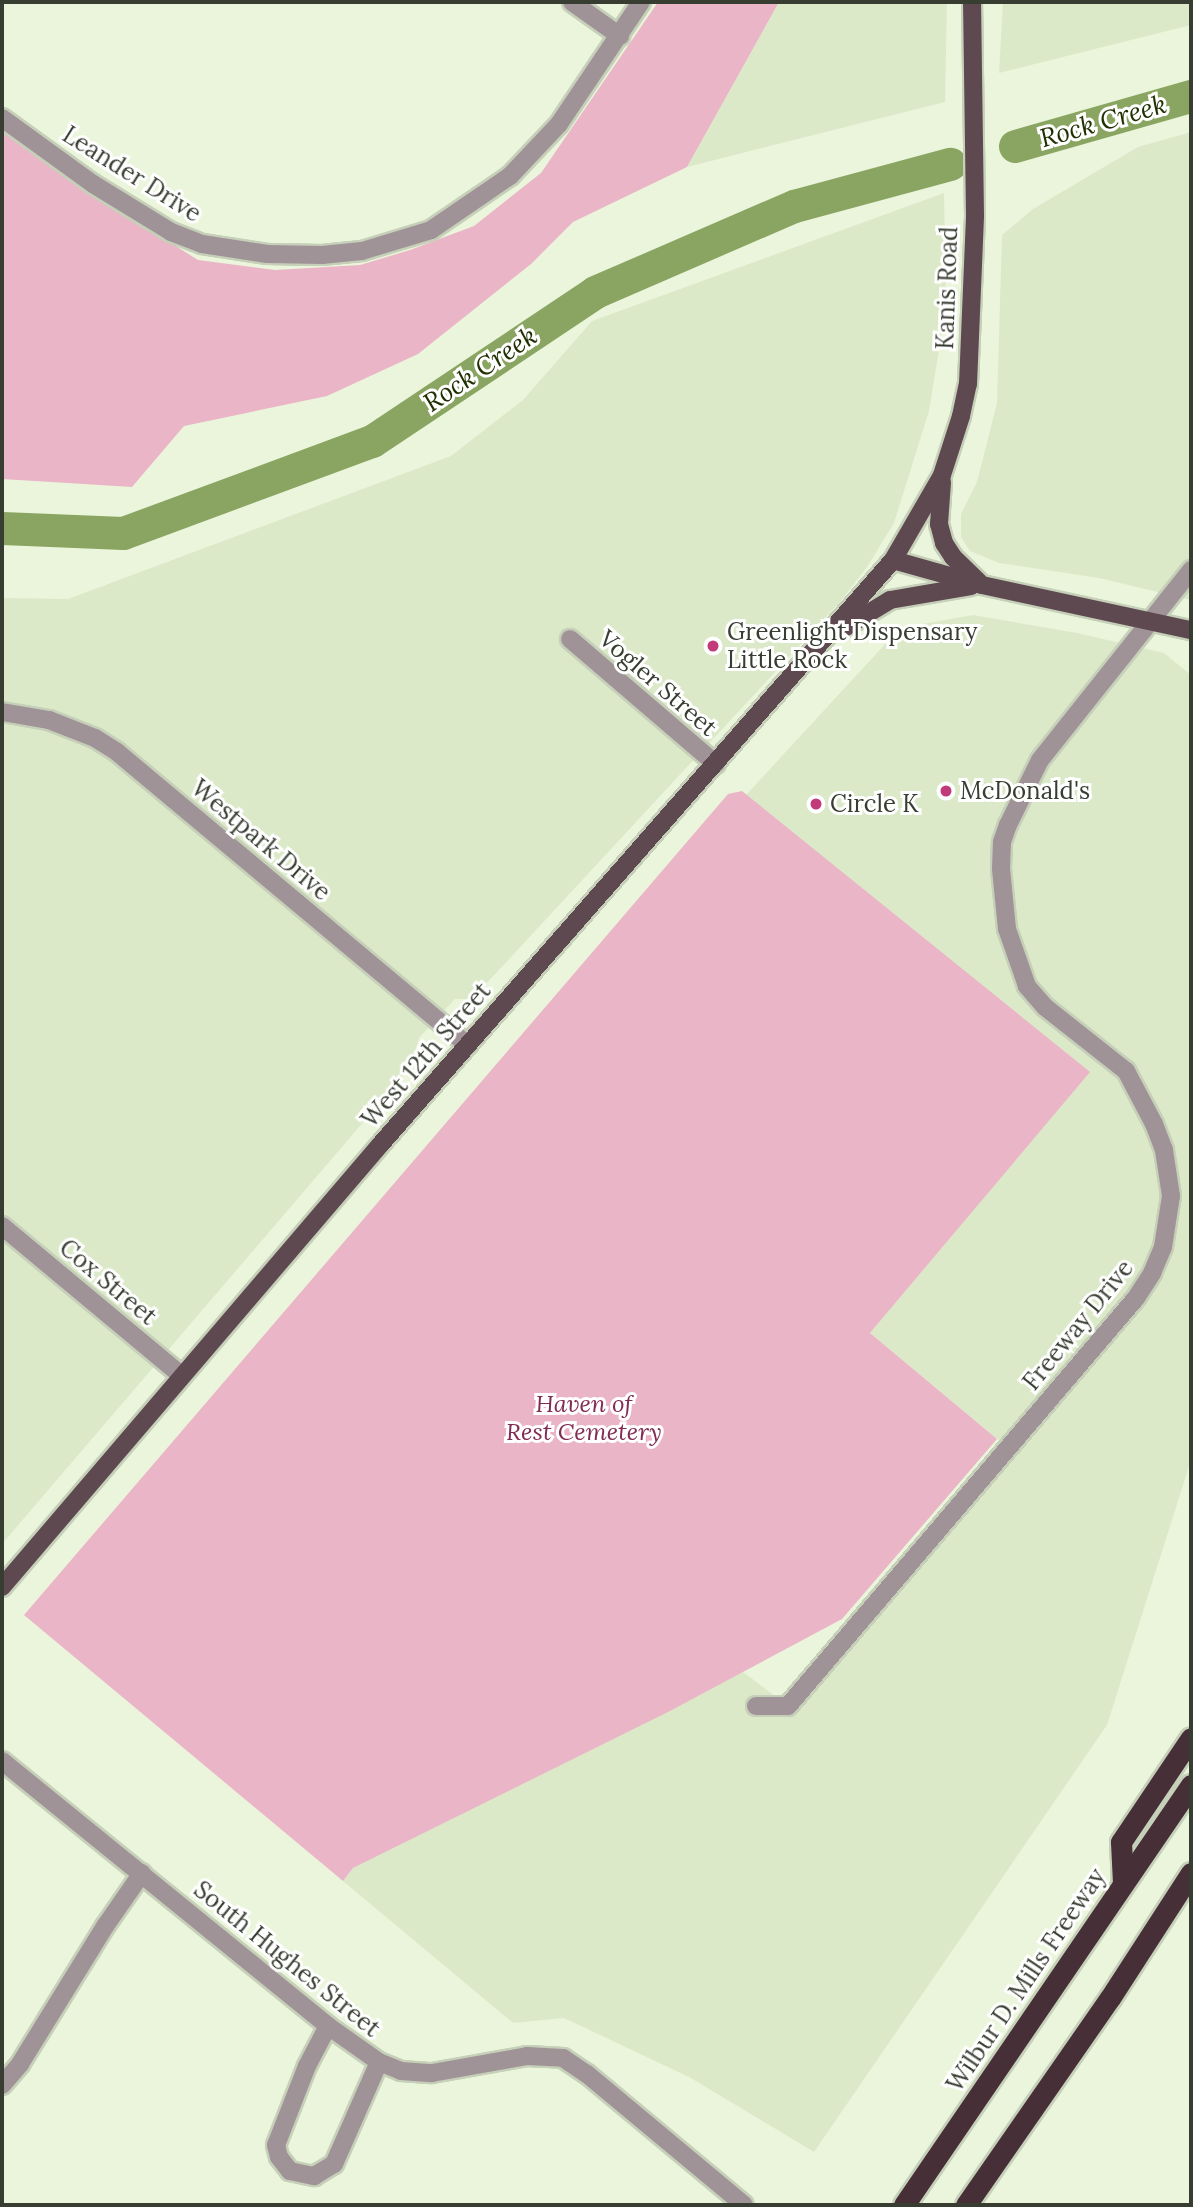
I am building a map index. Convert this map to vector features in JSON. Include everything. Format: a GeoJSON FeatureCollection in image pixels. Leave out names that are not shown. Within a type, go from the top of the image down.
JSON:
{"type":"FeatureCollection","features":[{"type":"Feature","properties":{"kind":"highway"},"geometry":{"type":"LineString","coordinates":[[1123,1883],[1121,1842],[1191,1738]]}},
{"type":"Feature","properties":{"kind":"highway","name":"Wilbur D. Mills Freeway"},"geometry":{"type":"LineString","coordinates":[[904,2205],[1191,1784]]}},
{"type":"Feature","properties":{"kind":"highway"},"geometry":{"type":"LineString","coordinates":[[966,2205],[1110,1998],[1191,1873]]}},
{"type":"Feature","properties":{"kind":"main road","name":"Kanis Road"},"geometry":{"type":"LineString","coordinates":[[893,560],[942,475],[968,384],[975,215],[972,2]]}},
{"type":"Feature","properties":{"kind":"main road"},"geometry":{"type":"LineString","coordinates":[[942,475],[941,534],[953,558],[982,585]]}},
{"type":"Feature","properties":{"kind":"main road"},"geometry":{"type":"LineString","coordinates":[[893,560],[982,585],[1191,630]]}},
{"type":"Feature","properties":{"kind":"main road","name":"West 12th Street"},"geometry":{"type":"LineString","coordinates":[[2,1587],[468,1045],[893,560]]}},
{"type":"Feature","properties":{"kind":"main road"},"geometry":{"type":"LineString","coordinates":[[828,637],[890,600],[982,585]]}},
{"type":"Feature","properties":{"kind":"street"},"geometry":{"type":"LineString","coordinates":[[572,2],[620,36]]}},
{"type":"Feature","properties":{"kind":"street","name":"Leander Drive"},"geometry":{"type":"LineString","coordinates":[[2,118],[93,184],[171,232],[202,244],[267,254],[322,255],[362,251],[431,230],[510,176],[559,124],[641,2]]}},
{"type":"Feature","properties":{"kind":"street","name":"Freeway Drive"},"geometry":{"type":"LineString","coordinates":[[757,1706],[788,1706],[1136,1298],[1152,1273],[1163,1247],[1171,1196],[1164,1150],[1154,1124],[1126,1072],[1045,1007],[1027,986],[1007,929],[1001,869],[1002,842],[1026,782],[1040,760],[1191,570]]}},
{"type":"Feature","properties":{"kind":"street","name":"Vogler Street"},"geometry":{"type":"LineString","coordinates":[[570,639],[716,764]]}},
{"type":"Feature","properties":{"kind":"street","name":"Westpark Drive"},"geometry":{"type":"LineString","coordinates":[[2,712],[49,720],[95,738],[117,752],[468,1045]]}},
{"type":"Feature","properties":{"kind":"street","name":"Cox Street"},"geometry":{"type":"LineString","coordinates":[[2,1226],[182,1376]]}},
{"type":"Feature","properties":{"kind":"street","name":"South Hughes Street"},"geometry":{"type":"LineString","coordinates":[[2,1761],[328,2026],[379,2062],[408,2072],[432,2073],[527,2056],[563,2058],[587,2074],[744,2205]]}},
{"type":"Feature","properties":{"kind":"street"},"geometry":{"type":"LineString","coordinates":[[2,2085],[20,2064],[106,1925],[142,1873]]}},
{"type":"Feature","properties":{"kind":"street"},"geometry":{"type":"LineString","coordinates":[[328,2026],[307,2066],[276,2145],[279,2157],[290,2171],[314,2176],[334,2164],[379,2062]]}},
{"type":"Feature","properties":{"kind":"shaded area"},"geometry":{"type":"Polygon","coordinates":[[[779,2],[947,2],[945,102],[687,167],[779,2]]]}},
{"type":"Feature","properties":{"kind":"shaded area"},"geometry":{"type":"Polygon","coordinates":[[[1003,2],[1191,2],[1191,25],[999,73],[1003,2]]]}},
{"type":"Feature","properties":{"kind":"shaded area"},"geometry":{"type":"Polygon","coordinates":[[[1191,132],[1191,600],[1099,578],[999,563],[970,551],[961,537],[961,514],[977,482],[997,403],[1002,235],[1033,209],[1138,147],[1191,132]]]}},
{"type":"Feature","properties":{"kind":"shaded area"},"geometry":{"type":"Polygon","coordinates":[[[944,193],[946,307],[929,411],[894,523],[867,567],[839,603],[472,999],[455,999],[419,1038],[413,1064],[2,1544],[2,598],[68,599],[451,456],[523,400],[592,321],[944,193]]]}},
{"type":"Feature","properties":{"kind":"shaded area"},"geometry":{"type":"Polygon","coordinates":[[[973,615],[1077,633],[1164,653],[1191,675],[1191,1460],[1107,1725],[814,2152],[689,2077],[564,2018],[513,2023],[343,1881],[353,1868],[743,1672],[788,1706],[1008,1448],[870,1333],[1089,1072],[746,795],[900,628],[973,615]]]}},
{"type":"Feature","properties":{"kind":"green space"},"geometry":{"type":"Polygon","coordinates":[[[658,2],[779,2],[687,167],[573,222],[531,264],[418,354],[327,396],[184,426],[132,487],[2,479],[2,128],[96,196],[198,260],[275,270],[360,265],[474,226],[541,173],[658,2]]]}},
{"type":"Feature","properties":{"kind":"green space","name":"Haven of Rest Cemetery"},"geometry":{"type":"Polygon","coordinates":[[[742,791],[1090,1072],[870,1333],[997,1439],[842,1619],[670,1711],[353,1868],[343,1881],[24,1615],[728,794],[742,791]]]}},
{"type":"Feature","properties":{"kind":"waterway","name":"Rock Creek"},"geometry":{"type":"LineString","coordinates":[[1015,146],[1191,96]]}},
{"type":"Feature","properties":{"kind":"waterway","name":"Rock Creek"},"geometry":{"type":"LineString","coordinates":[[2,528],[123,533],[372,441],[595,292],[794,206],[950,164]]}},
{"type":"Feature","properties":{"kind":"place","name":"Greenlight Dispensary Little Rock"},"geometry":{"type":"Point","coordinates":[713,646]}},
{"type":"Feature","properties":{"kind":"place","name":"McDonald's"},"geometry":{"type":"Point","coordinates":[946,791]}},
{"type":"Feature","properties":{"kind":"place","name":"Circle K"},"geometry":{"type":"Point","coordinates":[816,804]}}]}
